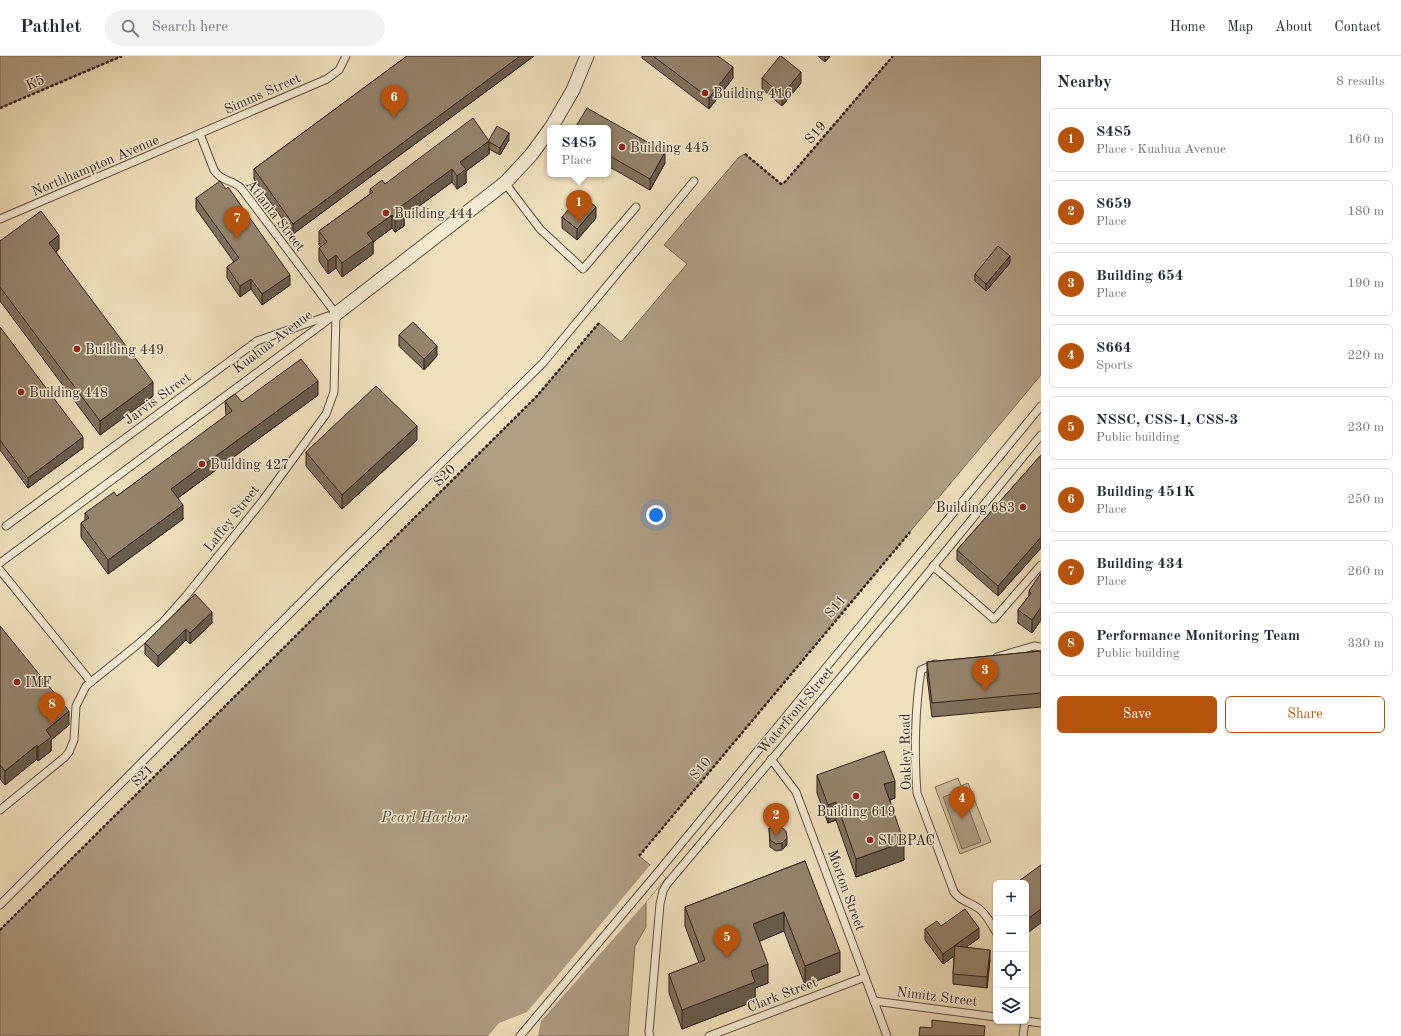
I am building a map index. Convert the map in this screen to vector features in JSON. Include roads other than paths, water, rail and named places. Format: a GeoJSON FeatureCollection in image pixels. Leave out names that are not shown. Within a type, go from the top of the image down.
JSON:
{"type":"FeatureCollection","features":[{"type":"Feature","properties":{"kind":"street","name":"Kuahua Avenue"},"geometry":{"type":"LineString","coordinates":[[552,125],[573,90],[587,56]]}},
{"type":"Feature","properties":{"kind":"street","name":"Kuahua Avenue"},"geometry":{"type":"LineString","coordinates":[[336,314],[505,183],[531,155],[547,133]]}},
{"type":"Feature","properties":{"kind":"lane","name":"Simms Street"},"geometry":{"type":"LineString","coordinates":[[200,134],[332,77],[339,70],[346,56]]}},
{"type":"Feature","properties":{"kind":"lane","name":"Northhampton Avenue"},"geometry":{"type":"LineString","coordinates":[[0,219],[200,134]]}},
{"type":"Feature","properties":{"kind":"lane","name":"Atlanta Street"},"geometry":{"type":"LineString","coordinates":[[200,134],[216,174],[224,180],[241,188],[336,314]]}},
{"type":"Feature","properties":{"kind":"lane"},"geometry":{"type":"LineString","coordinates":[[0,905],[344,559],[543,363],[694,181]]}},
{"type":"Feature","properties":{"kind":"lane"},"geometry":{"type":"LineString","coordinates":[[505,183],[540,229],[583,269],[636,207]]}},
{"type":"Feature","properties":{"kind":"lane","name":"Jarvis Street"},"geometry":{"type":"LineString","coordinates":[[6,526],[257,341],[336,314]]}},
{"type":"Feature","properties":{"kind":"lane","name":"Kuahua Avenue"},"geometry":{"type":"LineString","coordinates":[[0,563],[336,314]]}},
{"type":"Feature","properties":{"kind":"lane","name":"Laffey Street"},"geometry":{"type":"LineString","coordinates":[[0,810],[61,762],[69,752],[75,734],[76,706],[86,686],[153,631],[186,596],[263,500],[326,414],[334,392],[336,314]]}},
{"type":"Feature","properties":{"kind":"lane"},"geometry":{"type":"LineString","coordinates":[[520,1036],[658,872],[1041,406]]}},
{"type":"Feature","properties":{"kind":"lane","name":"Waterfront Street"},"geometry":{"type":"LineString","coordinates":[[650,1036],[649,1032],[660,904],[663,891],[671,879],[1041,435]]}},
{"type":"Feature","properties":{"kind":"lane"},"geometry":{"type":"LineString","coordinates":[[933,566],[994,619],[1041,565]]}},
{"type":"Feature","properties":{"kind":"lane"},"geometry":{"type":"LineString","coordinates":[[0,570],[91,682]]}},
{"type":"Feature","properties":{"kind":"lane"},"geometry":{"type":"LineString","coordinates":[[991,657],[1034,646],[1041,647]]}},
{"type":"Feature","properties":{"kind":"lane","name":"Oakley Road"},"geometry":{"type":"LineString","coordinates":[[941,663],[934,664],[921,670],[918,690],[917,793],[954,892],[963,901],[981,910],[993,928]]}},
{"type":"Feature","properties":{"kind":"lane","name":"Morton Street"},"geometry":{"type":"LineString","coordinates":[[771,759],[796,792],[886,1036]]}},
{"type":"Feature","properties":{"kind":"lane","name":"Clark Street"},"geometry":{"type":"LineString","coordinates":[[709,1036],[865,977]]}},
{"type":"Feature","properties":{"kind":"lane","name":"Nimitz Street"},"geometry":{"type":"LineString","coordinates":[[874,1001],[993,1017]]}},
{"type":"Feature","properties":{"kind":"lane"},"geometry":{"type":"LineString","coordinates":[[1029,1021],[1041,1022]]}},
{"type":"Feature","properties":{"kind":"lane"},"geometry":{"type":"LineString","coordinates":[[1023,1036],[1025,1024]]}},
{"type":"Feature","properties":{"kind":"water"},"geometry":{"type":"Polygon","coordinates":[[[0,56],[122,56],[0,108],[0,56]]]}},
{"type":"Feature","properties":{"kind":"water","name":"Pearl Harbor"},"geometry":{"type":"Polygon","coordinates":[[[893,56],[1041,56],[1041,375],[639,856],[666,878],[646,902],[646,927],[635,946],[628,1036],[0,1036],[0,930],[537,396],[599,323],[621,342],[687,264],[664,245],[739,157],[745,154],[781,184],[785,182],[893,56]]]}},
{"type":"Feature","properties":{"kind":"water"},"geometry":{"type":"Polygon","coordinates":[[[962,790],[981,842],[962,849],[943,797],[962,790]]]}},
{"type":"Feature","properties":{"kind":"place","name":"Building 416"},"geometry":{"type":"Point","coordinates":[705,93]}},
{"type":"Feature","properties":{"kind":"place","name":"Building 451K"},"geometry":{"type":"Point","coordinates":[394,118]}},
{"type":"Feature","properties":{"kind":"place","name":"Building 445"},"geometry":{"type":"Point","coordinates":[622,147]}},
{"type":"Feature","properties":{"kind":"place","name":"Building 444"},"geometry":{"type":"Point","coordinates":[386,213]}},
{"type":"Feature","properties":{"kind":"place","name":"S485"},"geometry":{"type":"Point","coordinates":[579,223]}},
{"type":"Feature","properties":{"kind":"place","name":"Building 434"},"geometry":{"type":"Point","coordinates":[237,239]}},
{"type":"Feature","properties":{"kind":"place","name":"Building 449"},"geometry":{"type":"Point","coordinates":[77,349]}},
{"type":"Feature","properties":{"kind":"place","name":"Building 448"},"geometry":{"type":"Point","coordinates":[21,392]}},
{"type":"Feature","properties":{"kind":"place","name":"Building 427"},"geometry":{"type":"Point","coordinates":[202,464]}},
{"type":"Feature","properties":{"kind":"place","name":"Building 683"},"geometry":{"type":"Point","coordinates":[1023,507]}},
{"type":"Feature","properties":{"kind":"place","name":"IMF"},"geometry":{"type":"Point","coordinates":[17,682]}},
{"type":"Feature","properties":{"kind":"place","name":"Building 654"},"geometry":{"type":"Point","coordinates":[985,691]}},
{"type":"Feature","properties":{"kind":"place","name":"Performance Monitoring Team"},"geometry":{"type":"Point","coordinates":[52,725]}},
{"type":"Feature","properties":{"kind":"place","name":"Building 619"},"geometry":{"type":"Point","coordinates":[856,796]}},
{"type":"Feature","properties":{"kind":"place","name":"S664"},"geometry":{"type":"Point","coordinates":[962,819]}},
{"type":"Feature","properties":{"kind":"place","name":"S659"},"geometry":{"type":"Point","coordinates":[776,836]}},
{"type":"Feature","properties":{"kind":"place","name":"SUBPAC"},"geometry":{"type":"Point","coordinates":[870,840]}},
{"type":"Feature","properties":{"kind":"place","name":"NSSC, CSS-1, CSS-3"},"geometry":{"type":"Point","coordinates":[727,958]}}]}
